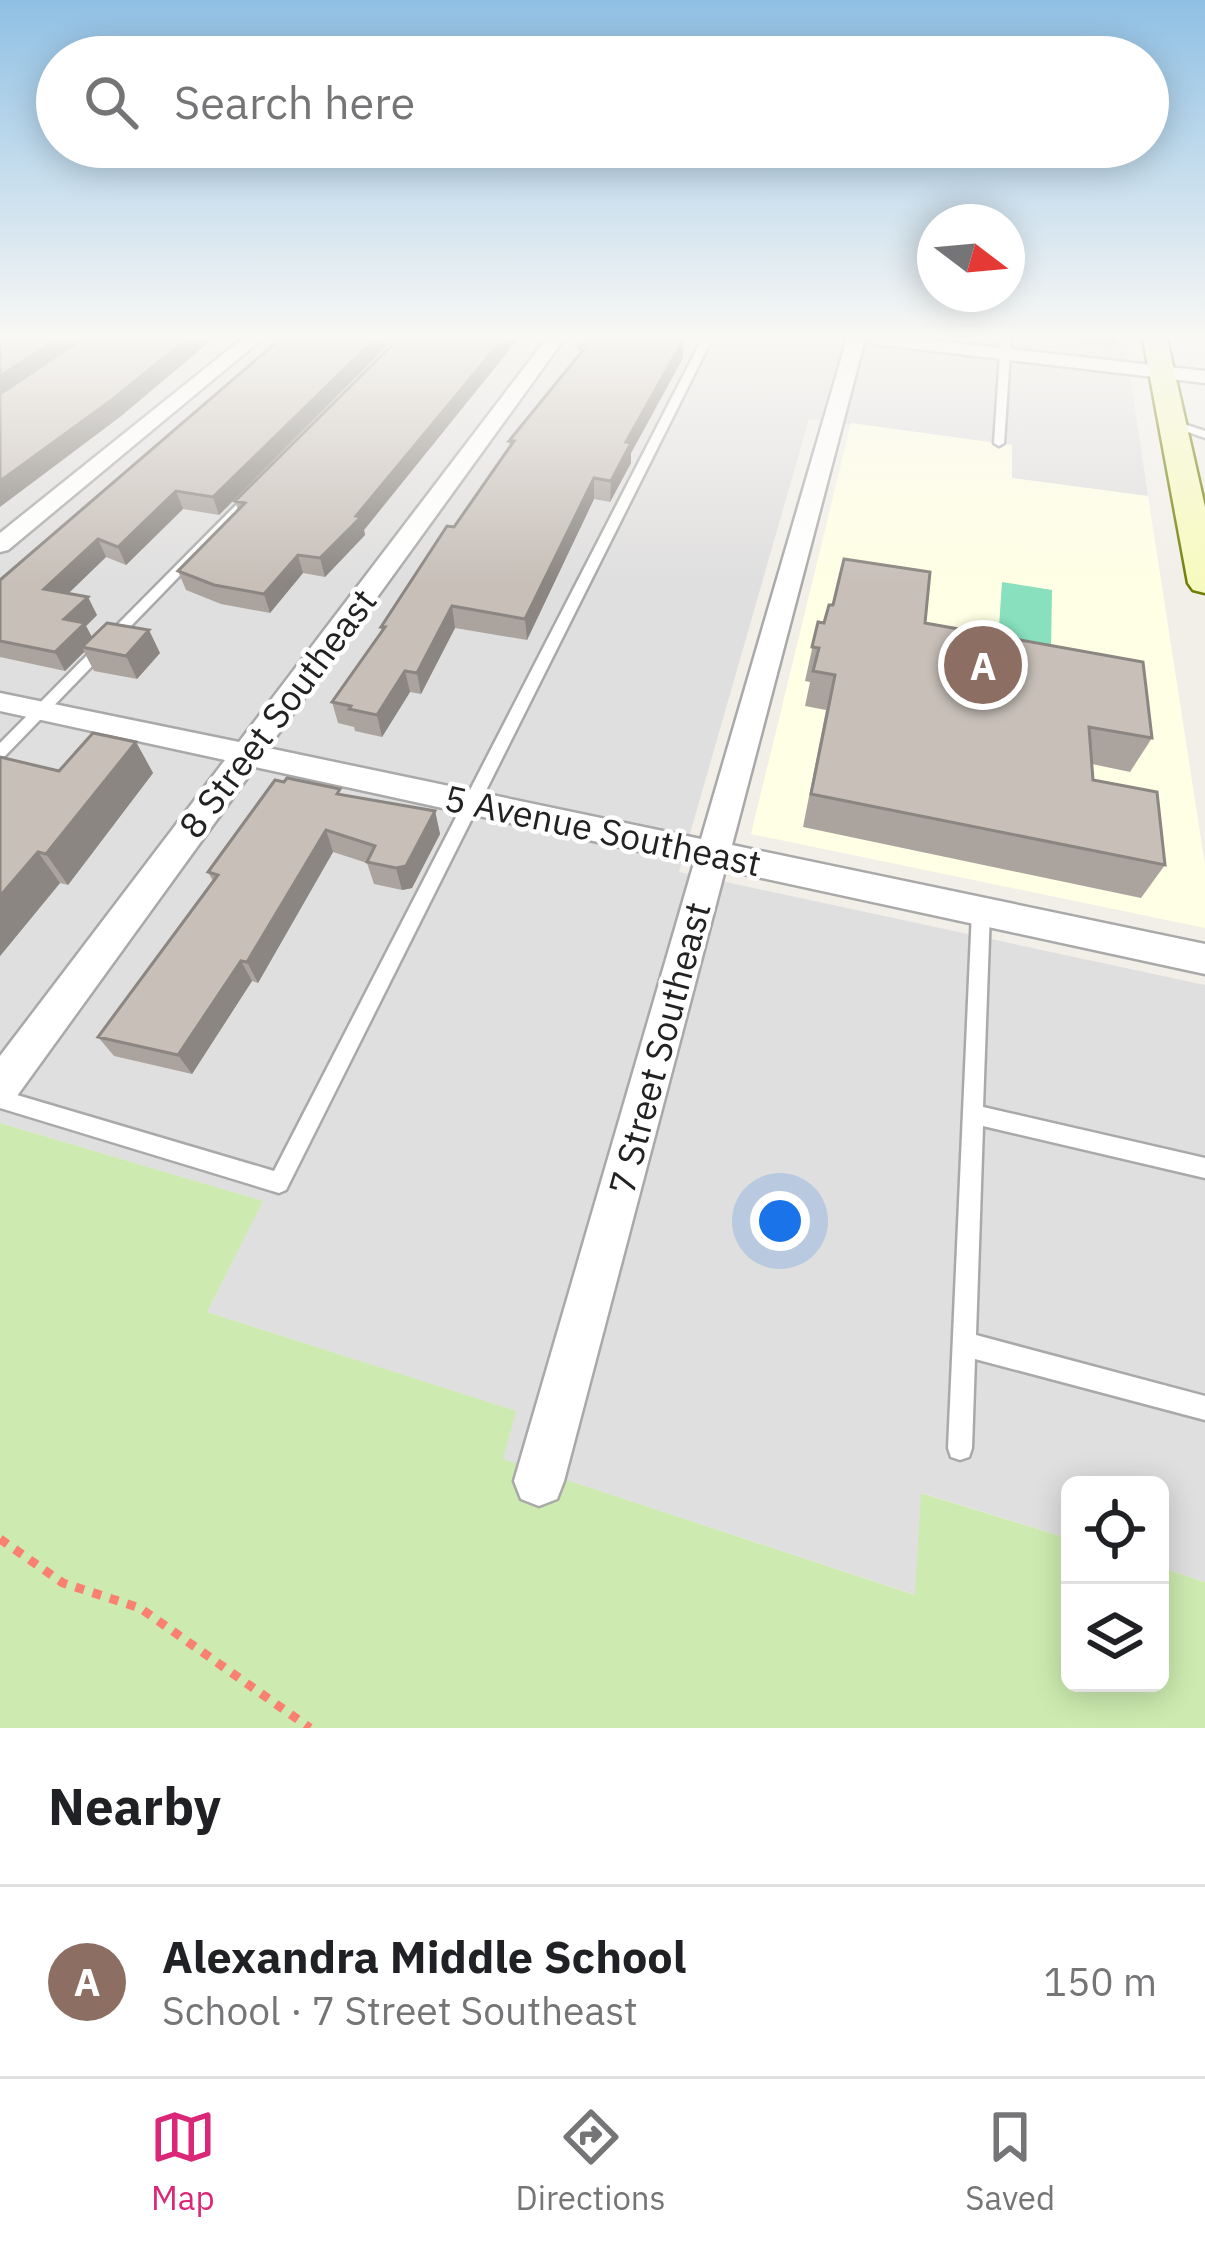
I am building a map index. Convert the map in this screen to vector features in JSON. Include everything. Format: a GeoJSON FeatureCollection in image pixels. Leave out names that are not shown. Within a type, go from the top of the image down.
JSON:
{"type":"FeatureCollection","features":[{"type":"Feature","properties":{"kind":"street"},"geometry":{"type":"LineString","coordinates":[[0,545],[154,420]]}},
{"type":"Feature","properties":{"kind":"street","name":"8 Street Southeast"},"geometry":{"type":"LineString","coordinates":[[0,1088],[495,420]]}},
{"type":"Feature","properties":{"kind":"street","name":"7 Street Southeast"},"geometry":{"type":"LineString","coordinates":[[539,1481],[833,420]]}},
{"type":"Feature","properties":{"kind":"street"},"geometry":{"type":"LineString","coordinates":[[1171,420],[1205,583]]}},
{"type":"Feature","properties":{"kind":"street","name":"5 Avenue Southeast"},"geometry":{"type":"LineString","coordinates":[[0,702],[1205,959]]}},
{"type":"Feature","properties":{"kind":"lane"},"geometry":{"type":"LineString","coordinates":[[0,1100],[278,1183],[666,420]]}},
{"type":"Feature","properties":{"kind":"lane"},"geometry":{"type":"LineString","coordinates":[[999,443],[1001,420]]}},
{"type":"Feature","properties":{"kind":"lane"},"geometry":{"type":"LineString","coordinates":[[1172,423],[1205,435]]}},
{"type":"Feature","properties":{"kind":"lane"},"geometry":{"type":"LineString","coordinates":[[0,752],[256,491]]}},
{"type":"Feature","properties":{"kind":"lane"},"geometry":{"type":"LineString","coordinates":[[960,1448],[981,911]]}},
{"type":"Feature","properties":{"kind":"lane"},"geometry":{"type":"LineString","coordinates":[[973,1114],[1205,1168]]}},
{"type":"Feature","properties":{"kind":"lane"},"geometry":{"type":"LineString","coordinates":[[964,1344],[1205,1408]]}},
{"type":"Feature","properties":{"kind":"path"},"geometry":{"type":"LineString","coordinates":[[0,1539],[63,1583],[140,1608],[310,1728]]}},
{"type":"Feature","properties":{"kind":"shaded area"},"geometry":{"type":"Polygon","coordinates":[[[0,420],[809,420],[679,872],[1205,985],[1205,1582],[1169,1570],[1169,1476],[1061,1476],[1061,1536],[922,1493],[916,1595],[502,1459],[515,1411],[207,1312],[262,1201],[0,1123],[0,420]]]}},
{"type":"Feature","properties":{"kind":"shaded area"},"geometry":{"type":"Polygon","coordinates":[[[814,420],[1137,420],[1148,496],[1011,478],[1011,445],[814,420]]]}},
{"type":"Feature","properties":{"kind":"shaded area"},"geometry":{"type":"Polygon","coordinates":[[[851,423],[1012,445],[1012,478],[1148,496],[1205,865],[1205,928],[751,834],[851,423]]]}},
{"type":"Feature","properties":{"kind":"green space"},"geometry":{"type":"Polygon","coordinates":[[[1002,582],[1052,590],[1051,651],[998,642],[1002,582]]]}},
{"type":"Feature","properties":{"kind":"green space"},"geometry":{"type":"Polygon","coordinates":[[[0,1123],[263,1201],[207,1312],[516,1411],[503,1459],[915,1595],[921,1493],[1061,1536],[1061,1692],[1169,1692],[1169,1570],[1205,1582],[1205,1728],[0,1728],[0,1123]]]}},
{"type":"Feature","properties":{"kind":"building"},"geometry":{"type":"Polygon","coordinates":[[[0,420],[85,420],[0,481],[0,420]]]}},
{"type":"Feature","properties":{"kind":"building"},"geometry":{"type":"Polygon","coordinates":[[[186,420],[292,420],[213,497],[176,491],[118,547],[98,539],[44,589],[88,597],[64,619],[85,623],[55,652],[0,641],[0,580],[186,420]]]}},
{"type":"Feature","properties":{"kind":"building"},"geometry":{"type":"Polygon","coordinates":[[[317,420],[436,420],[356,516],[361,517],[320,558],[298,555],[264,594],[214,585],[178,571],[245,503],[235,501],[317,420]]]}},
{"type":"Feature","properties":{"kind":"building"},"geometry":{"type":"Polygon","coordinates":[[[526,420],[639,420],[611,481],[594,478],[525,619],[452,606],[417,673],[405,671],[377,715],[332,702],[447,526],[454,527],[514,441],[509,441],[526,420]]]}},
{"type":"Feature","properties":{"kind":"building"},"geometry":{"type":"Polygon","coordinates":[[[844,559],[930,572],[925,623],[1143,662],[1152,738],[1089,727],[1093,780],[1157,792],[1165,865],[811,794],[835,675],[813,671],[819,648],[812,647],[818,622],[824,623],[833,605],[844,559]]]}},
{"type":"Feature","properties":{"kind":"building"},"geometry":{"type":"Polygon","coordinates":[[[107,623],[149,630],[126,656],[82,647],[107,623]]]}},
{"type":"Feature","properties":{"kind":"building"},"geometry":{"type":"Polygon","coordinates":[[[93,733],[136,742],[46,854],[38,852],[0,896],[0,757],[59,771],[93,733]]]}},
{"type":"Feature","properties":{"kind":"building"},"geometry":{"type":"Polygon","coordinates":[[[287,778],[340,789],[337,794],[435,811],[406,866],[396,868],[367,862],[375,846],[326,830],[247,962],[241,961],[178,1055],[98,1037],[218,875],[208,872],[275,780],[287,778]]]}},
{"type":"Feature","properties":{"kind":"place","name":"Alexandra Middle School"},"geometry":{"type":"Point","coordinates":[983,665]}}]}
